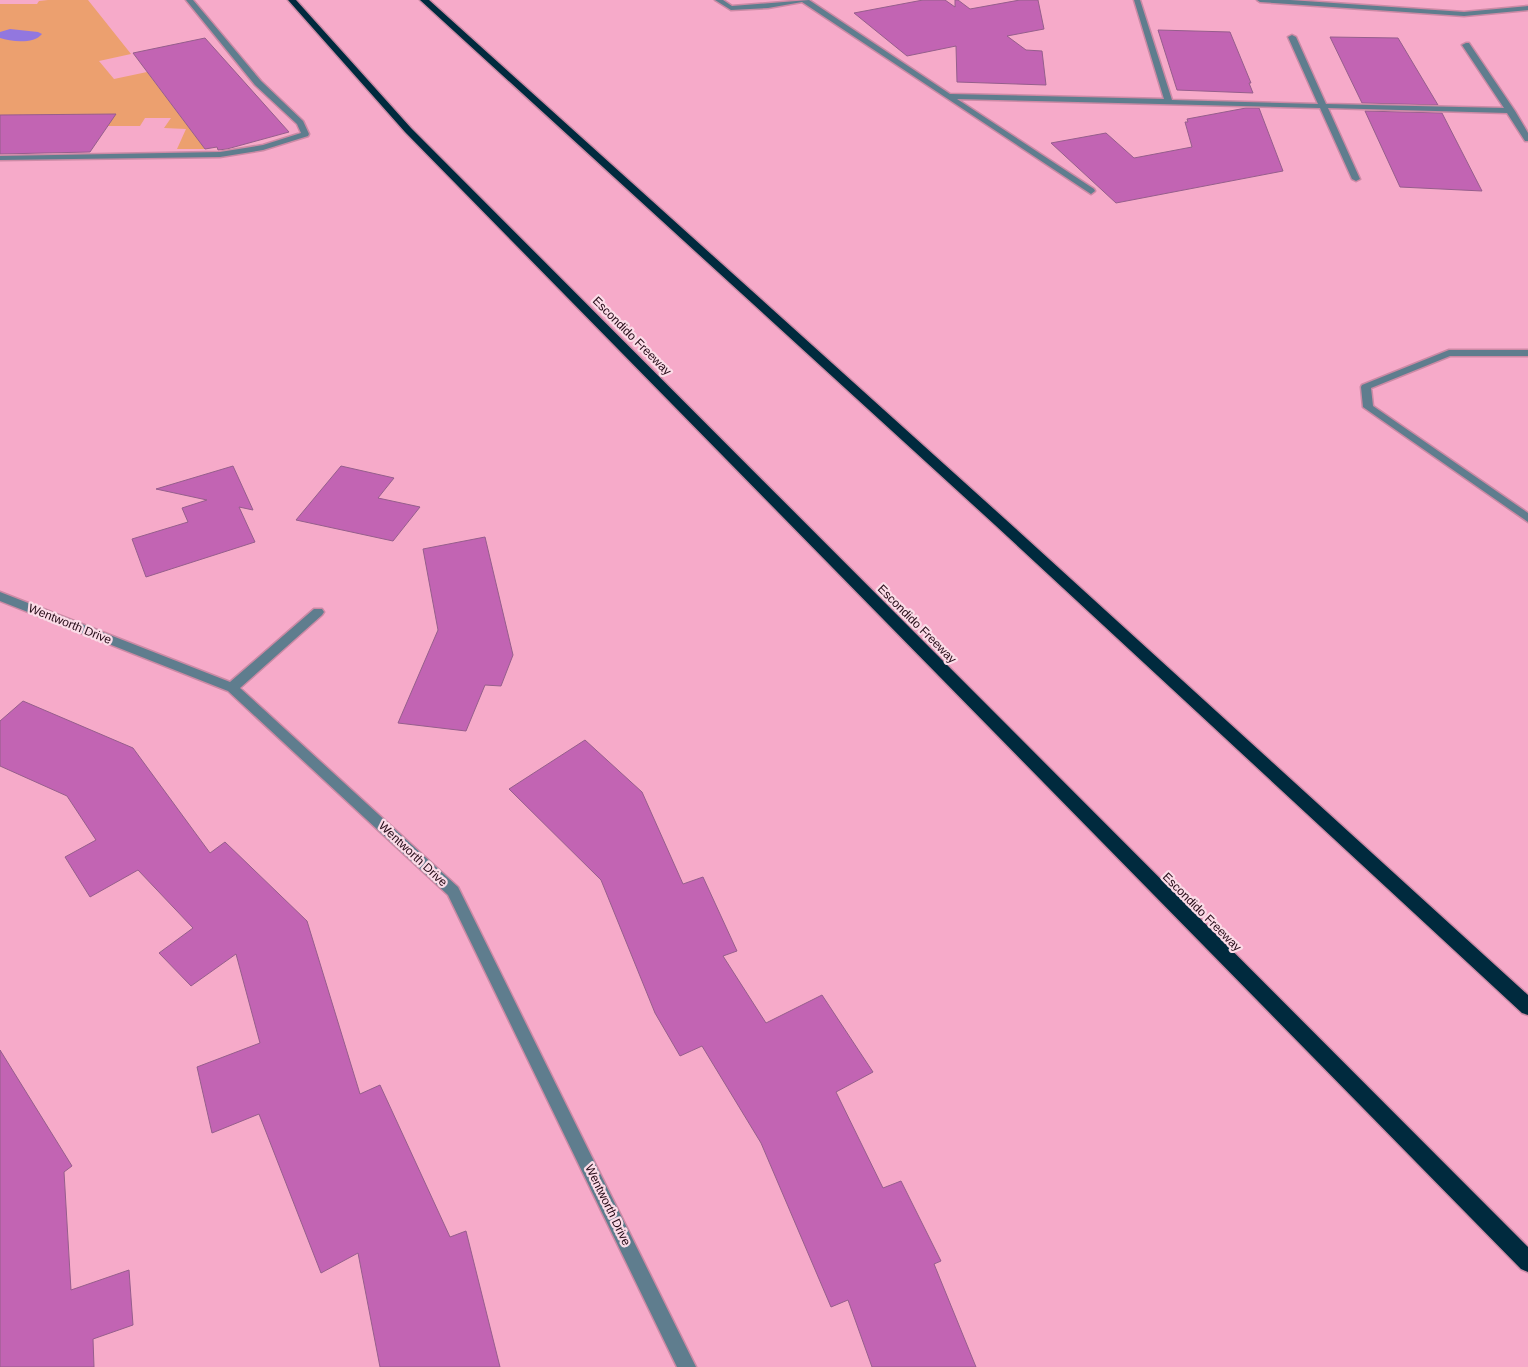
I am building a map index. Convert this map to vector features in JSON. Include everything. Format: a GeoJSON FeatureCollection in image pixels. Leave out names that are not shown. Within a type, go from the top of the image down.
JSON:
{"type":"FeatureCollection","features":[{"type":"Feature","properties":{"kind":"highway","name":"Escondido Freeway"},"geometry":{"type":"LineString","coordinates":[[292,0],[408,130],[1528,1262]]}},
{"type":"Feature","properties":{"kind":"highway"},"geometry":{"type":"LineString","coordinates":[[424,0],[1000,522],[1528,1007]]}},
{"type":"Feature","properties":{"kind":"street"},"geometry":{"type":"LineString","coordinates":[[0,158],[206,156],[256,149],[289,141],[305,134],[300,124],[258,83],[189,0]]}},
{"type":"Feature","properties":{"kind":"street"},"geometry":{"type":"LineString","coordinates":[[718,0],[731,8],[768,6],[802,0],[1091,191]]}},
{"type":"Feature","properties":{"kind":"street"},"geometry":{"type":"LineString","coordinates":[[1138,0],[1169,103]]}},
{"type":"Feature","properties":{"kind":"street"},"geometry":{"type":"LineString","coordinates":[[1260,0],[1464,14],[1528,8]]}},
{"type":"Feature","properties":{"kind":"street"},"geometry":{"type":"LineString","coordinates":[[1403,0],[1408,10]]}},
{"type":"Feature","properties":{"kind":"street"},"geometry":{"type":"LineString","coordinates":[[1292,37],[1356,180]]}},
{"type":"Feature","properties":{"kind":"street"},"geometry":{"type":"LineString","coordinates":[[1466,45],[1511,110],[1528,139]]}},
{"type":"Feature","properties":{"kind":"street"},"geometry":{"type":"LineString","coordinates":[[948,96],[1169,103],[1511,110]]}},
{"type":"Feature","properties":{"kind":"street"},"geometry":{"type":"LineString","coordinates":[[1528,353],[1449,353],[1366,388],[1368,407],[1528,518]]}},
{"type":"Feature","properties":{"kind":"street","name":"Wentworth Drive"},"geometry":{"type":"LineString","coordinates":[[0,596],[232,688],[453,891],[687,1367]]}},
{"type":"Feature","properties":{"kind":"street"},"geometry":{"type":"LineString","coordinates":[[232,688],[318,612]]}},
{"type":"Feature","properties":{"kind":"shaded area"},"geometry":{"type":"Polygon","coordinates":[[[88,0],[131,54],[99,61],[114,79],[147,72],[205,149],[177,149],[186,129],[164,128],[171,118],[145,118],[140,126],[107,126],[0,115],[0,4],[37,4],[39,1],[88,0]]]}},
{"type":"Feature","properties":{"kind":"shaded area"},"geometry":{"type":"Polygon","coordinates":[[[10,29],[42,34],[28,41],[0,38],[0,32],[10,29]]]}},
{"type":"Feature","properties":{"kind":"building"},"geometry":{"type":"Polygon","coordinates":[[[923,0],[945,0],[955,7],[955,0],[958,0],[970,9],[1020,0],[1038,0],[1044,29],[1007,36],[1026,50],[1042,51],[1046,85],[957,82],[956,46],[907,56],[854,13],[923,0]]]}},
{"type":"Feature","properties":{"kind":"building"},"geometry":{"type":"Polygon","coordinates":[[[1158,30],[1230,32],[1251,83],[1249,83],[1253,93],[1177,90],[1158,30]]]}},
{"type":"Feature","properties":{"kind":"building"},"geometry":{"type":"Polygon","coordinates":[[[1330,37],[1398,38],[1438,105],[1362,103],[1330,37]]]}},
{"type":"Feature","properties":{"kind":"building"},"geometry":{"type":"Polygon","coordinates":[[[205,38],[289,132],[227,149],[218,150],[217,147],[205,149],[133,53],[205,38]]]}},
{"type":"Feature","properties":{"kind":"building"},"geometry":{"type":"Polygon","coordinates":[[[1246,108],[1259,108],[1283,171],[1116,203],[1051,143],[1106,133],[1134,158],[1192,147],[1185,122],[1188,122],[1187,119],[1246,108]]]}},
{"type":"Feature","properties":{"kind":"building"},"geometry":{"type":"Polygon","coordinates":[[[1365,111],[1442,113],[1482,191],[1400,187],[1365,111]]]}},
{"type":"Feature","properties":{"kind":"building"},"geometry":{"type":"Polygon","coordinates":[[[116,114],[90,152],[0,154],[0,115],[116,114]]]}},
{"type":"Feature","properties":{"kind":"building"},"geometry":{"type":"Polygon","coordinates":[[[233,466],[253,510],[239,507],[255,542],[146,577],[132,539],[188,522],[182,508],[207,500],[156,489],[233,466]]]}},
{"type":"Feature","properties":{"kind":"building"},"geometry":{"type":"Polygon","coordinates":[[[341,466],[394,478],[378,498],[420,507],[393,541],[296,520],[341,466]]]}},
{"type":"Feature","properties":{"kind":"building"},"geometry":{"type":"Polygon","coordinates":[[[485,537],[513,655],[501,686],[485,685],[466,731],[398,723],[438,630],[423,549],[485,537]]]}},
{"type":"Feature","properties":{"kind":"building"},"geometry":{"type":"Polygon","coordinates":[[[23,701],[133,748],[210,853],[225,842],[307,921],[360,1094],[380,1085],[450,1237],[466,1231],[500,1367],[380,1367],[358,1253],[321,1273],[259,1114],[212,1133],[197,1067],[260,1043],[236,954],[191,986],[159,953],[193,928],[138,870],[90,897],[65,857],[96,840],[67,796],[0,766],[0,721],[23,701]]]}},
{"type":"Feature","properties":{"kind":"building"},"geometry":{"type":"Polygon","coordinates":[[[585,740],[642,792],[683,884],[703,877],[737,951],[723,956],[766,1023],[822,995],[873,1072],[836,1092],[883,1188],[901,1181],[941,1261],[934,1264],[976,1367],[872,1367],[848,1300],[831,1307],[761,1143],[702,1046],[680,1056],[655,1013],[601,880],[509,789],[585,740]]]}},
{"type":"Feature","properties":{"kind":"building"},"geometry":{"type":"Polygon","coordinates":[[[0,1050],[72,1166],[64,1172],[71,1290],[129,1270],[133,1325],[93,1339],[94,1367],[0,1367],[0,1050]]]}}]}
